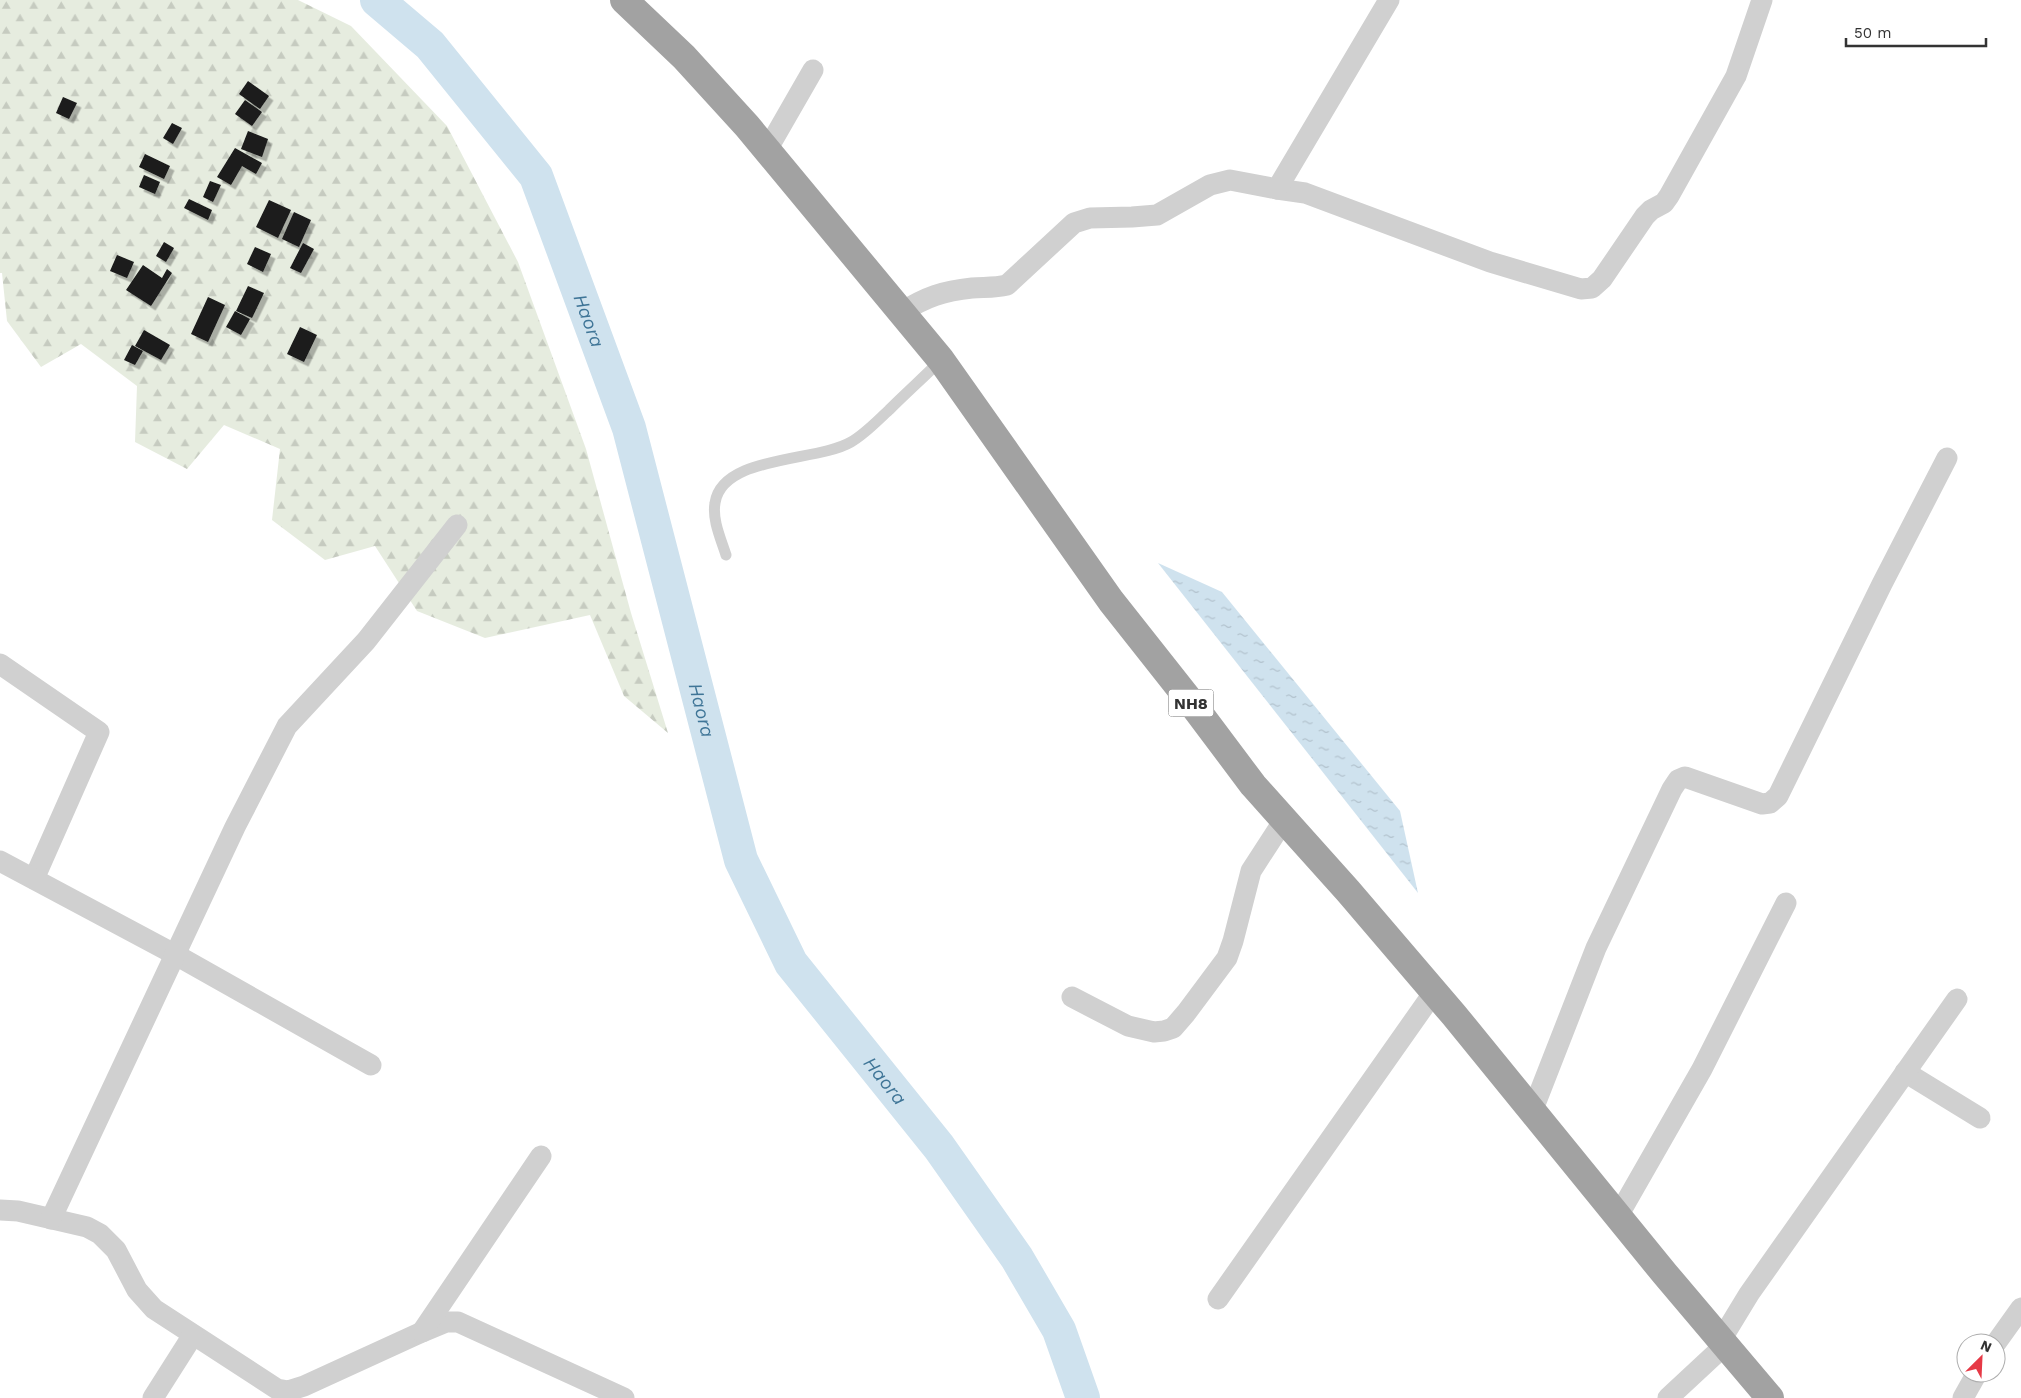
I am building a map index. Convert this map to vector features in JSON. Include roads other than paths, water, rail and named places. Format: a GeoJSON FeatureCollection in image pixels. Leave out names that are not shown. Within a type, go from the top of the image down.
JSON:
{"type":"FeatureCollection","features":[{"type":"Feature","properties":{"kind":"highway","name":"NH8"},"geometry":{"type":"LineString","coordinates":[[624,0],[684,57],[767,150],[902,312],[941,360],[1111,601],[1253,785],[1434,992],[1770,1398]]}},
{"type":"Feature","properties":{"kind":"street"},"geometry":{"type":"LineString","coordinates":[[1277,189],[1388,0]]}},
{"type":"Feature","properties":{"kind":"street"},"geometry":{"type":"LineString","coordinates":[[902,312],[932,295],[1007,285],[1074,223],[1090,218],[1158,214],[1210,185],[1230,180],[1305,193],[1490,262],[1581,289],[1592,288],[1602,279],[1645,216],[1651,210],[1664,204],[1678,182],[1736,76],[1762,0]]}},
{"type":"Feature","properties":{"kind":"street"},"geometry":{"type":"LineString","coordinates":[[767,150],[813,70]]}},
{"type":"Feature","properties":{"kind":"street"},"geometry":{"type":"LineString","coordinates":[[1532,1112],[1596,948],[1672,789],[1678,780],[1685,777],[1762,804],[1770,803],[1778,796],[1882,584],[1947,458]]}},
{"type":"Feature","properties":{"kind":"street"},"geometry":{"type":"LineString","coordinates":[[51,1219],[235,827],[287,726],[366,641],[457,525]]}},
{"type":"Feature","properties":{"kind":"street"},"geometry":{"type":"LineString","coordinates":[[0,664],[99,732],[34,879]]}},
{"type":"Feature","properties":{"kind":"street"},"geometry":{"type":"LineString","coordinates":[[1072,997],[1128,1026],[1154,1032],[1173,1028],[1186,1014],[1227,958],[1236,932],[1251,871],[1284,820]]}},
{"type":"Feature","properties":{"kind":"street"},"geometry":{"type":"LineString","coordinates":[[0,861],[176,955],[372,1065]]}},
{"type":"Feature","properties":{"kind":"street"},"geometry":{"type":"LineString","coordinates":[[1618,1216],[1702,1070],[1786,903]]}},
{"type":"Feature","properties":{"kind":"street"},"geometry":{"type":"LineString","coordinates":[[1218,1299],[1434,992]]}},
{"type":"Feature","properties":{"kind":"street"},"geometry":{"type":"LineString","coordinates":[[1668,1398],[1723,1342],[1749,1294],[1957,999]]}},
{"type":"Feature","properties":{"kind":"street"},"geometry":{"type":"LineString","coordinates":[[1905,1072],[1980,1118]]}},
{"type":"Feature","properties":{"kind":"street"},"geometry":{"type":"LineString","coordinates":[[422,1332],[541,1156]]}},
{"type":"Feature","properties":{"kind":"street"},"geometry":{"type":"LineString","coordinates":[[0,1210],[18,1211],[87,1227],[100,1234],[116,1250],[137,1290],[154,1309],[279,1394],[304,1386],[446,1322],[458,1322],[624,1398]]}},
{"type":"Feature","properties":{"kind":"street"},"geometry":{"type":"LineString","coordinates":[[2003,1333],[2021,1308]]}},
{"type":"Feature","properties":{"kind":"street"},"geometry":{"type":"LineString","coordinates":[[153,1398],[193,1335]]}},
{"type":"Feature","properties":{"kind":"street"},"geometry":{"type":"LineString","coordinates":[[1963,1398],[1971,1383]]}},
{"type":"Feature","properties":{"kind":"lane"},"geometry":{"type":"LineString","coordinates":[[726,555],[715,518],[715,503],[719,492],[727,481],[738,474],[758,466],[837,448],[851,442],[870,428],[941,360]]}},
{"type":"Feature","properties":{"kind":"water"},"geometry":{"type":"Polygon","coordinates":[[[1158,563],[1222,592],[1400,811],[1418,893],[1158,563]]]}},
{"type":"Feature","properties":{"kind":"waterway","name":"Haora"},"geometry":{"type":"LineString","coordinates":[[377,0],[430,45],[536,176],[629,428],[741,860],[791,963],[939,1147],[1017,1258],[1059,1330],[1083,1398]]}}]}
